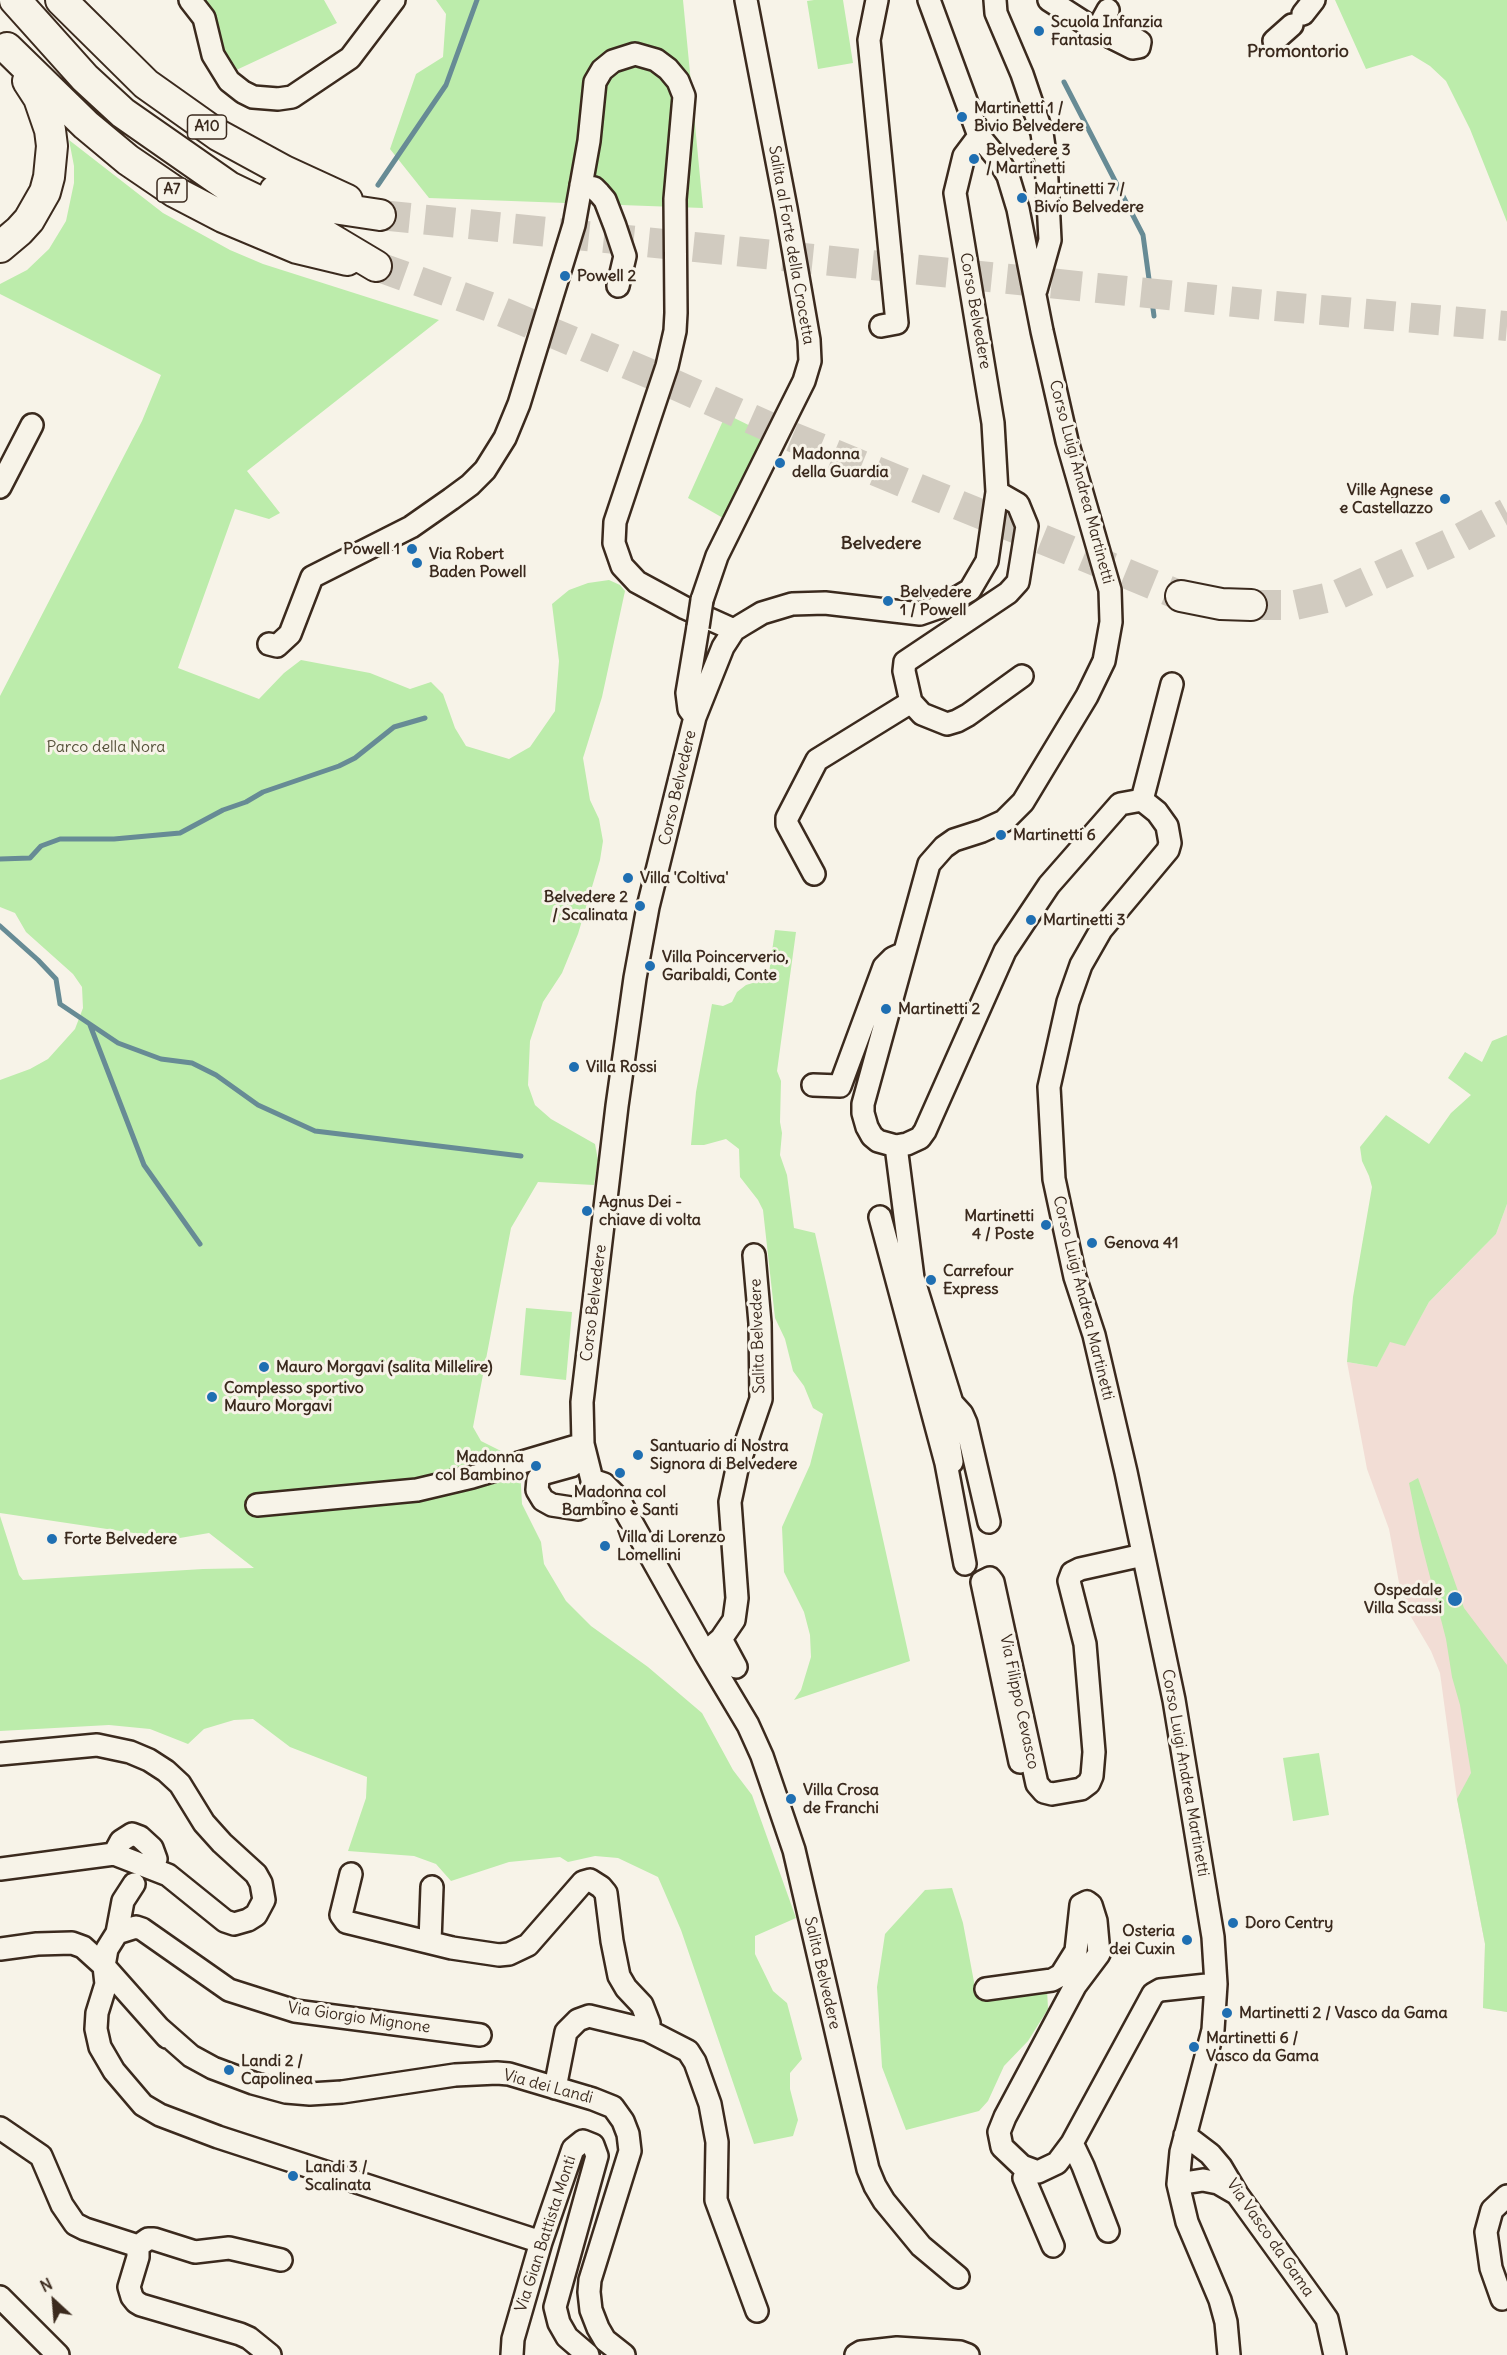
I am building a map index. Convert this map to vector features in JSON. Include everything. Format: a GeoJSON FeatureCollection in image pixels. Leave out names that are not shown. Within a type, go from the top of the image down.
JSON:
{"type":"FeatureCollection","features":[{"type":"Feature","properties":{"kind":"highway","name":"A7"},"geometry":{"type":"LineString","coordinates":[[3,43],[86,125],[128,160],[175,192],[223,217],[297,248],[376,266],[304,223],[229,187],[123,113],[85,78],[15,0]]}},
{"type":"Feature","properties":{"kind":"highway","name":"A10"},"geometry":{"type":"LineString","coordinates":[[41,0],[79,43],[137,100],[184,138],[234,173],[300,203],[380,215],[284,171],[218,135],[146,84],[61,0]]}},
{"type":"Feature","properties":{"kind":"highway","name":"A7"},"geometry":{"type":"LineString","coordinates":[[0,247],[29,220],[45,192],[52,162],[50,130],[39,98],[3,43]]}},
{"type":"Feature","properties":{"kind":"highway"},"geometry":{"type":"LineString","coordinates":[[1181,596],[1221,604],[1251,605]]}},
{"type":"Feature","properties":{"kind":"street"},"geometry":{"type":"LineString","coordinates":[[190,0],[204,18],[213,55],[229,81],[253,97],[278,99],[292,97],[350,58],[394,0]]}},
{"type":"Feature","properties":{"kind":"street","name":"Salita al Forte della Crocetta"},"geometry":{"type":"LineString","coordinates":[[695,717],[688,709],[687,693],[702,600],[717,556],[804,381],[810,361],[809,340],[786,208],[746,0]]}},
{"type":"Feature","properties":{"kind":"street"},"geometry":{"type":"LineString","coordinates":[[877,0],[869,40],[897,323],[881,326]]}},
{"type":"Feature","properties":{"kind":"street","name":"Corso Luigi Andrea Martinetti"},"geometry":{"type":"LineString","coordinates":[[896,1146],[886,1144],[872,1136],[864,1120],[863,1104],[929,864],[944,847],[954,840],[1004,821],[1023,802],[1087,696],[1104,661],[1111,622],[1110,590],[1067,441],[1018,209],[1008,176],[998,159],[979,136],[929,0]]}},
{"type":"Feature","properties":{"kind":"street"},"geometry":{"type":"LineString","coordinates":[[1049,0],[1091,27],[1133,48],[1139,47],[1140,42],[1103,19],[1108,10]]}},
{"type":"Feature","properties":{"kind":"street","name":"Corso Luigi Andrea Martinetti"},"geometry":{"type":"LineString","coordinates":[[993,4],[1022,74],[1042,133],[1047,161],[1050,240],[1035,294]]}},
{"type":"Feature","properties":{"kind":"street"},"geometry":{"type":"LineString","coordinates":[[1274,40],[1303,13]]}},
{"type":"Feature","properties":{"kind":"street"},"geometry":{"type":"LineString","coordinates":[[268,644],[277,646],[290,634],[312,577],[411,527],[470,485],[485,470],[505,438],[519,404],[574,225],[598,76],[613,61],[627,55],[642,55],[663,64],[678,81],[684,102],[675,199],[675,331],[667,366],[615,522],[614,543],[622,566],[637,582],[685,608],[734,630]]}},
{"type":"Feature","properties":{"kind":"street","name":"Corso Belvedere"},"geometry":{"type":"LineString","coordinates":[[598,1482],[583,1444],[582,1402],[617,1106],[635,978],[648,908],[695,717],[723,646],[734,630],[762,613],[792,604],[825,603],[920,614],[943,606],[970,590],[987,561],[997,492],[993,423],[955,193],[964,156],[979,136]]}},
{"type":"Feature","properties":{"kind":"street"},"geometry":{"type":"LineString","coordinates":[[581,185],[594,188],[605,200],[615,226],[625,256],[618,286]]}},
{"type":"Feature","properties":{"kind":"street"},"geometry":{"type":"LineString","coordinates":[[0,487],[32,425]]}},
{"type":"Feature","properties":{"kind":"street"},"geometry":{"type":"LineString","coordinates":[[997,492],[1018,504],[1027,526],[1018,582],[1008,593],[905,662],[904,671],[910,702],[922,714],[947,724],[968,715],[1022,676]]}},
{"type":"Feature","properties":{"kind":"street"},"geometry":{"type":"LineString","coordinates":[[989,1522],[966,1423],[962,1414],[952,1403],[913,1278],[896,1146],[913,1142],[925,1131],[1005,951],[1049,885],[1120,804],[1142,800],[1172,684]]}},
{"type":"Feature","properties":{"kind":"street"},"geometry":{"type":"LineString","coordinates":[[814,874],[787,824],[787,818],[817,760],[910,702]]}},
{"type":"Feature","properties":{"kind":"street","name":"Corso Luigi Andrea Martinetti"},"geometry":{"type":"LineString","coordinates":[[1142,800],[1157,812],[1167,826],[1170,843],[1168,850],[1101,930],[1081,966],[1068,1002],[1049,1087],[1054,1179],[1075,1277],[1094,1335],[1126,1472],[1174,1700],[1213,1937],[1216,1984],[1213,2030],[1181,2152],[1178,2184],[1187,2222],[1220,2300],[1226,2322],[1229,2355]]}},
{"type":"Feature","properties":{"kind":"street"},"geometry":{"type":"LineString","coordinates":[[813,1085],[840,1086],[884,967],[893,958],[904,953]]}},
{"type":"Feature","properties":{"kind":"street"},"geometry":{"type":"LineString","coordinates":[[880,1217],[946,1462],[964,1564]]}},
{"type":"Feature","properties":{"kind":"street","name":"Salita Belvedere"},"geometry":{"type":"LineString","coordinates":[[713,1646],[734,1620],[737,1598],[730,1502],[737,1469],[760,1399],[759,1323],[754,1255]]}},
{"type":"Feature","properties":{"kind":"street"},"geometry":{"type":"LineString","coordinates":[[946,1462],[952,1462],[943,1402],[948,1389]]}},
{"type":"Feature","properties":{"kind":"street"},"geometry":{"type":"LineString","coordinates":[[583,1444],[576,1462],[571,1466],[542,1474],[538,1479],[537,1490],[543,1500],[578,1509],[592,1500],[598,1482]]}},
{"type":"Feature","properties":{"kind":"street"},"geometry":{"type":"LineString","coordinates":[[257,1505],[409,1492],[472,1477],[583,1444]]}},
{"type":"Feature","properties":{"kind":"street","name":"Salita Belvedere"},"geometry":{"type":"LineString","coordinates":[[598,1482],[618,1498],[713,1646],[762,1756],[794,1850],[868,2169],[884,2201],[921,2246],[958,2277]]}},
{"type":"Feature","properties":{"kind":"street","name":"Via Filippo Cevasco"},"geometry":{"type":"LineString","coordinates":[[1020,1762],[982,1582],[990,1578],[993,1582],[1037,1784],[1044,1792],[1052,1794],[1081,1788],[1089,1783],[1092,1776],[1094,1752],[1085,1644],[1069,1581],[1072,1573],[1080,1569],[1143,1555]]}},
{"type":"Feature","properties":{"kind":"street"},"geometry":{"type":"LineString","coordinates":[[713,1646],[736,1667]]}},
{"type":"Feature","properties":{"kind":"street"},"geometry":{"type":"LineString","coordinates":[[0,1754],[97,1745],[130,1752],[149,1760],[180,1784],[204,1823],[222,1844],[256,1874],[261,1883],[264,1900],[256,1915],[241,1924],[234,1924],[225,1921],[168,1875],[114,1854],[0,1869]]}},
{"type":"Feature","properties":{"kind":"street"},"geometry":{"type":"LineString","coordinates":[[114,1854],[126,1836],[136,1834],[152,1848],[156,1859]]}},
{"type":"Feature","properties":{"kind":"street"},"geometry":{"type":"LineString","coordinates":[[351,1874],[341,1915],[346,1922],[452,1948],[499,1954],[518,1950],[528,1945],[575,1889],[583,1882],[590,1880],[597,1882],[606,1893],[619,1976],[626,1988],[642,2005],[647,2016],[647,2030]]}},
{"type":"Feature","properties":{"kind":"street"},"geometry":{"type":"LineString","coordinates":[[134,1884],[123,1901],[117,1933],[107,1948],[106,1984],[97,2013],[96,2029],[100,2047],[114,2071],[143,2105],[160,2115],[218,2138],[541,2242]]}},
{"type":"Feature","properties":{"kind":"street"},"geometry":{"type":"LineString","coordinates":[[430,1942],[432,1887]]}},
{"type":"Feature","properties":{"kind":"street"},"geometry":{"type":"LineString","coordinates":[[986,1989],[1052,1980],[1061,1974],[1076,1951],[1081,1905],[1090,1903],[1096,1921],[1099,1954],[1076,1986],[999,2132],[1002,2147],[1022,2166],[1038,2172],[1057,2163],[1072,2143],[1153,1994],[1160,1990],[1216,1984]]}},
{"type":"Feature","properties":{"kind":"street","name":"Via Giorgio Mignone"},"geometry":{"type":"LineString","coordinates":[[117,1933],[136,1927],[142,1929],[228,1990],[295,2011],[480,2035]]}},
{"type":"Feature","properties":{"kind":"street","name":"Via dei Landi"},"geometry":{"type":"LineString","coordinates":[[0,1949],[37,1944],[72,1943],[83,1947],[105,1966],[177,2049],[220,2079]]}},
{"type":"Feature","properties":{"kind":"street"},"geometry":{"type":"LineString","coordinates":[[555,2088],[566,2032],[578,2020],[589,2016],[647,2030],[688,2051],[695,2062],[710,2104],[717,2142],[716,2200],[757,2311]]}},
{"type":"Feature","properties":{"kind":"street","name":"Via dei Landi"},"geometry":{"type":"LineString","coordinates":[[158,2027],[191,2055],[213,2068],[286,2092],[310,2094],[342,2092],[455,2075],[509,2074],[613,2107],[623,2121],[628,2134],[630,2151],[588,2292],[591,2310],[598,2328],[605,2340],[624,2355]]}},
{"type":"Feature","properties":{"kind":"street"},"geometry":{"type":"LineString","coordinates":[[0,2128],[41,2156],[62,2205],[75,2224],[138,2251]]}},
{"type":"Feature","properties":{"kind":"street","name":"Via Vasco da Gama"},"geometry":{"type":"LineString","coordinates":[[1185,2135],[1210,2154],[1327,2319],[1335,2355]]}},
{"type":"Feature","properties":{"kind":"street","name":"Via Gian Battista Monti"},"geometry":{"type":"LineString","coordinates":[[512,2355],[513,2339],[541,2242],[573,2149],[583,2141],[589,2142],[596,2150],[597,2156],[555,2307],[559,2323],[567,2337],[588,2355]]}},
{"type":"Feature","properties":{"kind":"street"},"geometry":{"type":"LineString","coordinates":[[1072,2143],[1108,2231]]}},
{"type":"Feature","properties":{"kind":"street"},"geometry":{"type":"LineString","coordinates":[[1024,2178],[1053,2246]]}},
{"type":"Feature","properties":{"kind":"street"},"geometry":{"type":"LineString","coordinates":[[1178,2184],[1203,2180],[1218,2183],[1237,2194]]}},
{"type":"Feature","properties":{"kind":"street"},"geometry":{"type":"LineString","coordinates":[[1507,2196],[1492,2210],[1486,2232],[1491,2268],[1503,2299],[1507,2294]]}},
{"type":"Feature","properties":{"kind":"street"},"geometry":{"type":"LineString","coordinates":[[270,2355],[249,2338],[240,2334],[141,2305],[132,2297],[130,2282],[138,2251],[148,2239],[195,2252],[229,2248],[281,2260]]}},
{"type":"Feature","properties":{"kind":"street"},"geometry":{"type":"LineString","coordinates":[[0,2297],[58,2355]]}},
{"type":"Feature","properties":{"kind":"street"},"geometry":{"type":"LineString","coordinates":[[856,2355],[861,2352],[916,2348],[960,2352],[968,2355]]}},
{"type":"Feature","properties":{"kind":"shaded area","name":"Ospedale Villa Scassi"},"geometry":{"type":"Polygon","coordinates":[[[1507,1204],[1507,2012],[1483,2008],[1485,1944],[1457,1799],[1440,1673],[1431,1651],[1407,1610],[1400,1588],[1389,1529],[1367,1469],[1347,1362],[1377,1367],[1390,1341],[1405,1345],[1429,1302],[1496,1234],[1507,1204]]]}},
{"type":"Feature","properties":{"kind":"green space"},"geometry":{"type":"Polygon","coordinates":[[[188,0],[324,0],[337,23],[232,72],[188,0]]]}},
{"type":"Feature","properties":{"kind":"green space"},"geometry":{"type":"Polygon","coordinates":[[[436,0],[683,0],[703,208],[429,198],[390,149],[416,74],[443,57],[446,14],[436,0]]]}},
{"type":"Feature","properties":{"kind":"green space"},"geometry":{"type":"Polygon","coordinates":[[[843,0],[853,63],[818,69],[807,1],[843,0]]]}},
{"type":"Feature","properties":{"kind":"green space"},"geometry":{"type":"Polygon","coordinates":[[[1335,0],[1507,0],[1507,222],[1470,129],[1446,81],[1430,66],[1412,55],[1366,69],[1335,0]]]}},
{"type":"Feature","properties":{"kind":"green space","name":"Parco della Nora"},"geometry":{"type":"Polygon","coordinates":[[[69,140],[163,213],[230,250],[263,264],[439,320],[247,471],[280,513],[269,519],[235,509],[178,668],[259,699],[284,673],[301,660],[370,673],[410,689],[431,682],[443,694],[455,728],[466,746],[509,759],[530,747],[555,711],[559,661],[552,604],[569,590],[588,583],[609,580],[620,585],[625,591],[602,697],[583,758],[590,800],[599,819],[603,841],[600,860],[578,934],[562,973],[543,1002],[530,1041],[528,1085],[535,1105],[551,1119],[595,1144],[598,1160],[594,1185],[538,1182],[511,1228],[473,1427],[481,1441],[507,1454],[520,1469],[522,1504],[541,1542],[544,1564],[566,1601],[591,1626],[648,1667],[702,1713],[733,1770],[752,1795],[796,1918],[755,1936],[755,1954],[773,1991],[787,2003],[802,2059],[790,2073],[790,2089],[798,2120],[793,2136],[754,2144],[681,1930],[658,1877],[618,1858],[595,1856],[568,1862],[560,1857],[509,1862],[451,1881],[436,1864],[414,1856],[348,1851],[366,1798],[367,1777],[290,1747],[253,1719],[234,1720],[204,1729],[188,1744],[150,1729],[109,1725],[0,1731],[0,1516],[19,1575],[23,1580],[254,1568],[209,1533],[174,1539],[0,1513],[0,1080],[30,1069],[48,1059],[75,1029],[83,1008],[82,987],[73,974],[26,932],[15,913],[0,907],[0,696],[142,421],[161,375],[0,294],[0,284],[27,270],[49,249],[66,221],[74,183],[74,166],[69,140]]]}},
{"type":"Feature","properties":{"kind":"green space"},"geometry":{"type":"Polygon","coordinates":[[[726,414],[771,436],[723,518],[688,498],[726,414]]]}},
{"type":"Feature","properties":{"kind":"green space"},"geometry":{"type":"Polygon","coordinates":[[[775,930],[796,932],[777,1071],[781,1081],[780,1155],[787,1175],[794,1228],[815,1233],[910,1661],[794,1700],[801,1690],[811,1657],[810,1635],[804,1612],[784,1572],[782,1527],[810,1465],[823,1414],[813,1408],[804,1386],[793,1371],[785,1339],[775,1318],[763,1210],[740,1177],[739,1149],[726,1139],[704,1145],[691,1145],[696,1092],[712,1004],[723,1006],[732,1002],[737,992],[769,973],[775,930]]]}},
{"type":"Feature","properties":{"kind":"green space"},"geometry":{"type":"Polygon","coordinates":[[[1507,1035],[1507,1204],[1496,1234],[1429,1302],[1405,1346],[1390,1342],[1377,1367],[1347,1362],[1353,1297],[1372,1187],[1362,1161],[1360,1147],[1386,1115],[1429,1144],[1451,1113],[1471,1095],[1448,1078],[1465,1052],[1482,1062],[1492,1041],[1507,1035]]]}},
{"type":"Feature","properties":{"kind":"green space"},"geometry":{"type":"Polygon","coordinates":[[[526,1308],[572,1312],[566,1380],[520,1375],[526,1308]]]}},
{"type":"Feature","properties":{"kind":"green space"},"geometry":{"type":"Polygon","coordinates":[[[1418,1478],[1464,1608],[1507,1665],[1507,2012],[1483,2008],[1485,1944],[1457,1799],[1471,1773],[1446,1639],[1420,1538],[1409,1483],[1418,1478]]]}},
{"type":"Feature","properties":{"kind":"green space"},"geometry":{"type":"Polygon","coordinates":[[[1319,1753],[1329,1815],[1293,1821],[1283,1758],[1319,1753]]]}},
{"type":"Feature","properties":{"kind":"green space"},"geometry":{"type":"Polygon","coordinates":[[[952,1888],[963,1923],[977,1998],[1047,1989],[1048,2009],[1028,2041],[1004,2066],[988,2101],[979,2111],[906,2130],[882,2067],[877,1987],[885,1934],[925,1890],[952,1888]]]}},
{"type":"Feature","properties":{"kind":"waterway"},"geometry":{"type":"LineString","coordinates":[[378,185],[446,85],[477,0]]}},
{"type":"Feature","properties":{"kind":"waterway"},"geometry":{"type":"LineString","coordinates":[[1064,82],[1143,235],[1154,316]]}},
{"type":"Feature","properties":{"kind":"waterway"},"geometry":{"type":"LineString","coordinates":[[0,859],[30,858],[41,846],[60,839],[114,839],[180,833],[263,792],[339,766],[355,758],[394,727],[425,718]]}},
{"type":"Feature","properties":{"kind":"waterway"},"geometry":{"type":"LineString","coordinates":[[0,926],[56,979],[60,1004],[118,1043],[161,1059],[192,1063],[216,1075],[258,1105],[315,1131],[521,1156]]}},
{"type":"Feature","properties":{"kind":"waterway"},"geometry":{"type":"LineString","coordinates":[[90,1025],[144,1165],[200,1244]]}},
{"type":"Feature","properties":{"kind":"tunnel"},"geometry":{"type":"LineString","coordinates":[[380,215],[1275,306],[1507,326]]}},
{"type":"Feature","properties":{"kind":"tunnel"},"geometry":{"type":"LineString","coordinates":[[376,266],[493,308],[653,375],[785,434],[1181,596]]}},
{"type":"Feature","properties":{"kind":"tunnel"},"geometry":{"type":"LineString","coordinates":[[1251,605],[1295,605],[1335,596],[1453,542],[1507,513]]}},
{"type":"Feature","properties":{"kind":"place","name":"Scuola Infanzia Fantasia"},"geometry":{"type":"Point","coordinates":[1039,31]}},
{"type":"Feature","properties":{"kind":"place","name":"Martinetti 1 / Bivio Belvedere"},"geometry":{"type":"Point","coordinates":[962,117]}},
{"type":"Feature","properties":{"kind":"place","name":"Belvedere 3 / Martinetti"},"geometry":{"type":"Point","coordinates":[974,159]}},
{"type":"Feature","properties":{"kind":"place","name":"Martinetti 7 / Bivio Belvedere"},"geometry":{"type":"Point","coordinates":[1022,198]}},
{"type":"Feature","properties":{"kind":"place","name":"Powell 2"},"geometry":{"type":"Point","coordinates":[565,276]}},
{"type":"Feature","properties":{"kind":"place","name":"Madonna della Guardia"},"geometry":{"type":"Point","coordinates":[780,463]}},
{"type":"Feature","properties":{"kind":"place","name":"Ville Agnese e Castellazzo"},"geometry":{"type":"Point","coordinates":[1445,499]}},
{"type":"Feature","properties":{"kind":"place","name":"Powell 1"},"geometry":{"type":"Point","coordinates":[412,549]}},
{"type":"Feature","properties":{"kind":"place","name":"Via Robert Baden Powell"},"geometry":{"type":"Point","coordinates":[417,563]}},
{"type":"Feature","properties":{"kind":"place","name":"Belvedere 1 / Powell"},"geometry":{"type":"Point","coordinates":[888,601]}},
{"type":"Feature","properties":{"kind":"place","name":"Martinetti 6"},"geometry":{"type":"Point","coordinates":[1001,835]}},
{"type":"Feature","properties":{"kind":"place","name":"Villa 'Coltiva'"},"geometry":{"type":"Point","coordinates":[628,878]}},
{"type":"Feature","properties":{"kind":"place","name":"Belvedere 2 / Scalinata"},"geometry":{"type":"Point","coordinates":[640,906]}},
{"type":"Feature","properties":{"kind":"place","name":"Martinetti 3"},"geometry":{"type":"Point","coordinates":[1031,920]}},
{"type":"Feature","properties":{"kind":"place","name":"Villa Poincerverio, Garibaldi, Conte"},"geometry":{"type":"Point","coordinates":[650,966]}},
{"type":"Feature","properties":{"kind":"place","name":"Martinetti 2"},"geometry":{"type":"Point","coordinates":[886,1009]}},
{"type":"Feature","properties":{"kind":"place","name":"Villa Rossi"},"geometry":{"type":"Point","coordinates":[574,1067]}},
{"type":"Feature","properties":{"kind":"place","name":"Agnus Dei - chiave di volta"},"geometry":{"type":"Point","coordinates":[587,1211]}},
{"type":"Feature","properties":{"kind":"place","name":"Martinetti 4 / Poste"},"geometry":{"type":"Point","coordinates":[1046,1225]}},
{"type":"Feature","properties":{"kind":"place","name":"Genova 41"},"geometry":{"type":"Point","coordinates":[1092,1243]}},
{"type":"Feature","properties":{"kind":"place","name":"Carrefour Express"},"geometry":{"type":"Point","coordinates":[931,1280]}},
{"type":"Feature","properties":{"kind":"place","name":"Mauro Morgavi (salita Millelire)"},"geometry":{"type":"Point","coordinates":[264,1367]}},
{"type":"Feature","properties":{"kind":"place","name":"Complesso sportivo Mauro Morgavi"},"geometry":{"type":"Point","coordinates":[212,1397]}},
{"type":"Feature","properties":{"kind":"place","name":"Santuario di Nostra Signora di Belvedere"},"geometry":{"type":"Point","coordinates":[638,1455]}},
{"type":"Feature","properties":{"kind":"place","name":"Madonna col Bambino"},"geometry":{"type":"Point","coordinates":[536,1466]}},
{"type":"Feature","properties":{"kind":"place","name":"Madonna col Bambino e Santi"},"geometry":{"type":"Point","coordinates":[620,1473]}},
{"type":"Feature","properties":{"kind":"place","name":"Forte Belvedere"},"geometry":{"type":"Point","coordinates":[52,1539]}},
{"type":"Feature","properties":{"kind":"place","name":"Villa di Lorenzo Lomellini"},"geometry":{"type":"Point","coordinates":[605,1546]}},
{"type":"Feature","properties":{"kind":"place","name":"Ospedale Villa Scassi"},"geometry":{"type":"Point","coordinates":[1455,1599]}},
{"type":"Feature","properties":{"kind":"place","name":"Villa Crosa de Franchi"},"geometry":{"type":"Point","coordinates":[791,1799]}},
{"type":"Feature","properties":{"kind":"place","name":"Doro Centry"},"geometry":{"type":"Point","coordinates":[1233,1923]}},
{"type":"Feature","properties":{"kind":"place","name":"Osteria dei Cuxin"},"geometry":{"type":"Point","coordinates":[1187,1940]}},
{"type":"Feature","properties":{"kind":"place","name":"Martinetti 2 / Vasco da Gama"},"geometry":{"type":"Point","coordinates":[1227,2013]}},
{"type":"Feature","properties":{"kind":"place","name":"Martinetti 6 / Vasco da Gama"},"geometry":{"type":"Point","coordinates":[1194,2047]}},
{"type":"Feature","properties":{"kind":"place","name":"Landi 2 / Capolinea"},"geometry":{"type":"Point","coordinates":[229,2070]}},
{"type":"Feature","properties":{"kind":"place","name":"Landi 3 / Scalinata"},"geometry":{"type":"Point","coordinates":[293,2176]}},
{"type":"Feature","properties":{"kind":"district","name":"Promontorio"},"geometry":{"type":"Point","coordinates":[1298,52]}},
{"type":"Feature","properties":{"kind":"district","name":"Belvedere"},"geometry":{"type":"Point","coordinates":[881,544]}}]}
